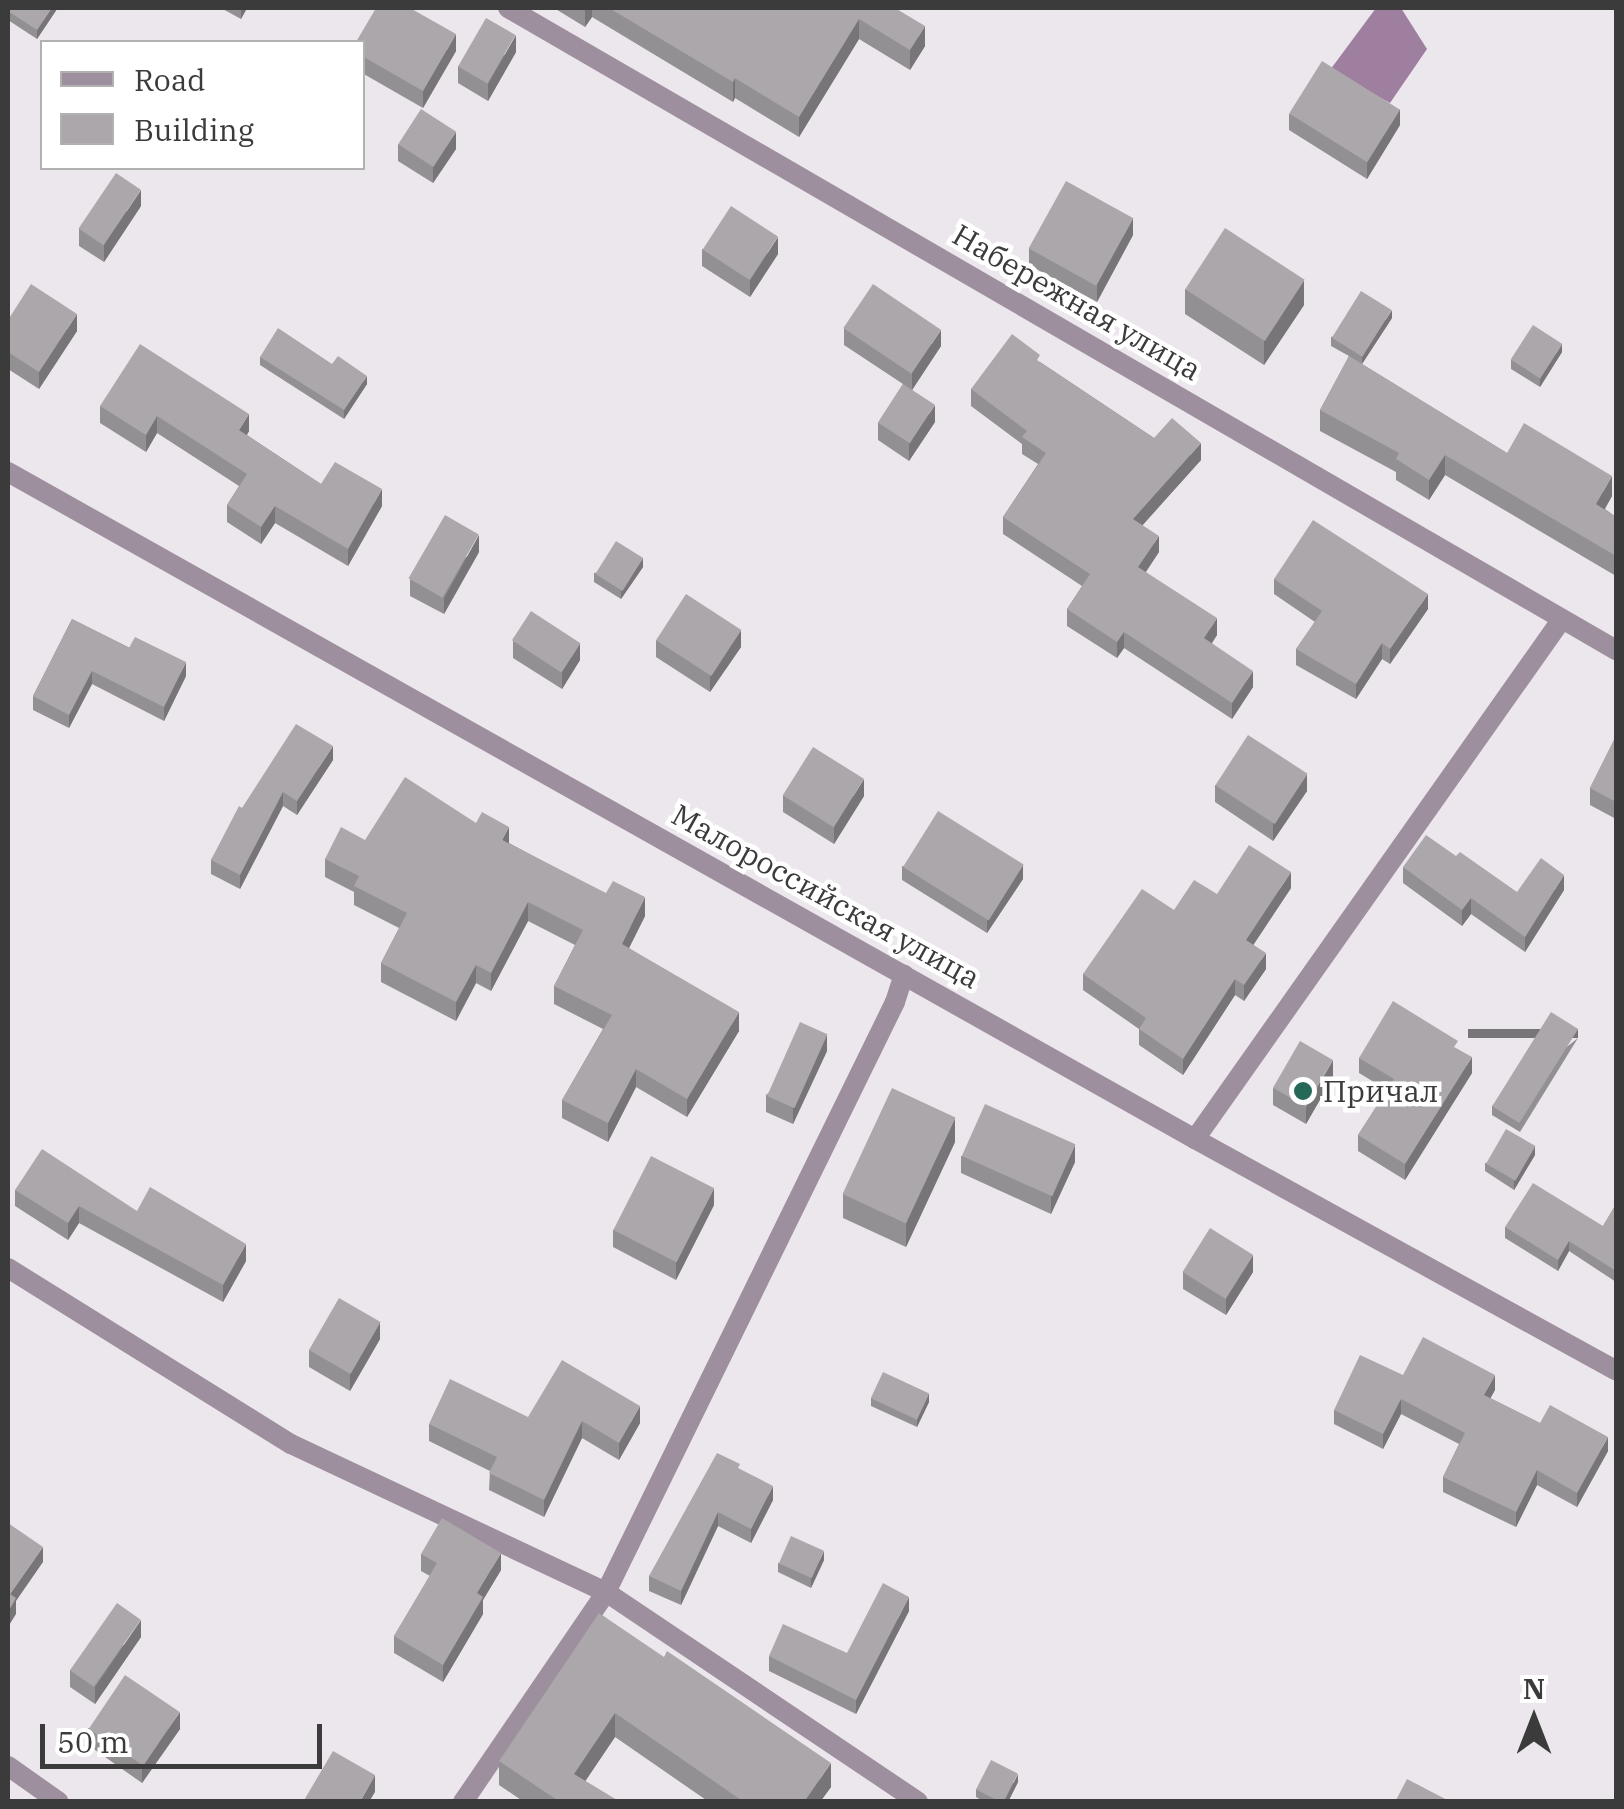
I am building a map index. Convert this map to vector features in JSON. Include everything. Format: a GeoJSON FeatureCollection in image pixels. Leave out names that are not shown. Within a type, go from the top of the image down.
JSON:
{"type":"FeatureCollection","features":[{"type":"Feature","properties":{"kind":"street","name":"Набережная улица"},"geometry":{"type":"LineString","coordinates":[[508,8],[1616,650]]}},
{"type":"Feature","properties":{"kind":"street","name":"Малороссийская улица"},"geometry":{"type":"LineString","coordinates":[[8,472],[1195,1139],[1616,1370]]}},
{"type":"Feature","properties":{"kind":"street"},"geometry":{"type":"LineString","coordinates":[[1195,1139],[1562,619]]}},
{"type":"Feature","properties":{"kind":"street"},"geometry":{"type":"LineString","coordinates":[[463,1802],[606,1592],[895,1002],[904,974]]}},
{"type":"Feature","properties":{"kind":"street"},"geometry":{"type":"LineString","coordinates":[[8,1268],[291,1444],[606,1592],[918,1802]]}},
{"type":"Feature","properties":{"kind":"street"},"geometry":{"type":"LineString","coordinates":[[8,1766],[59,1802]]}},
{"type":"Feature","properties":{"kind":"shaded area"},"geometry":{"type":"Polygon","coordinates":[[[1376,8],[1401,8],[1427,49],[1390,103],[1330,70],[1376,8]]]}},
{"type":"Feature","properties":{"kind":"building"},"geometry":{"type":"Polygon","coordinates":[[[8,8],[52,8],[37,30],[8,8]]]}},
{"type":"Feature","properties":{"kind":"building"},"geometry":{"type":"Polygon","coordinates":[[[376,8],[410,8],[456,34],[423,91],[365,58],[365,40],[357,40],[376,8]]]}},
{"type":"Feature","properties":{"kind":"building"},"geometry":{"type":"Polygon","coordinates":[[[609,8],[895,8],[925,26],[910,50],[859,19],[799,117],[609,8]]]}},
{"type":"Feature","properties":{"kind":"building"},"geometry":{"type":"Polygon","coordinates":[[[486,18],[515,35],[487,83],[458,66],[486,18]]]}},
{"type":"Feature","properties":{"kind":"building"},"geometry":{"type":"Polygon","coordinates":[[[1322,61],[1400,110],[1367,162],[1289,114],[1322,61]]]}},
{"type":"Feature","properties":{"kind":"building"},"geometry":{"type":"Polygon","coordinates":[[[421,109],[456,132],[433,167],[398,144],[421,109]]]}},
{"type":"Feature","properties":{"kind":"building"},"geometry":{"type":"Polygon","coordinates":[[[116,173],[141,190],[103,245],[79,229],[116,173]]]}},
{"type":"Feature","properties":{"kind":"building"},"geometry":{"type":"Polygon","coordinates":[[[1066,181],[1133,218],[1096,286],[1029,248],[1066,181]]]}},
{"type":"Feature","properties":{"kind":"building"},"geometry":{"type":"Polygon","coordinates":[[[731,206],[778,236],[750,280],[703,250],[731,206]]]}},
{"type":"Feature","properties":{"kind":"building"},"geometry":{"type":"Polygon","coordinates":[[[1225,228],[1305,280],[1265,341],[1185,289],[1225,228]]]}},
{"type":"Feature","properties":{"kind":"building"},"geometry":{"type":"Polygon","coordinates":[[[31,284],[77,314],[39,372],[8,352],[8,320],[31,284]]]}},
{"type":"Feature","properties":{"kind":"building"},"geometry":{"type":"Polygon","coordinates":[[[873,284],[941,330],[911,374],[843,328],[873,284]]]}},
{"type":"Feature","properties":{"kind":"building"},"geometry":{"type":"Polygon","coordinates":[[[1361,291],[1392,310],[1362,357],[1332,338],[1361,291]]]}},
{"type":"Feature","properties":{"kind":"building"},"geometry":{"type":"Polygon","coordinates":[[[1533,325],[1562,344],[1540,378],[1511,359],[1533,325]]]}},
{"type":"Feature","properties":{"kind":"building"},"geometry":{"type":"Polygon","coordinates":[[[278,328],[332,364],[338,356],[367,376],[344,410],[260,357],[278,328]]]}},
{"type":"Feature","properties":{"kind":"building"},"geometry":{"type":"Polygon","coordinates":[[[1012,334],[1040,355],[1037,360],[1154,438],[1172,418],[1201,443],[1133,519],[1159,536],[1138,567],[1217,618],[1204,638],[1253,671],[1232,703],[1124,632],[1117,642],[1067,609],[1090,574],[1003,517],[1046,453],[1022,437],[1027,431],[971,389],[1012,334]]]}},
{"type":"Feature","properties":{"kind":"building"},"geometry":{"type":"Polygon","coordinates":[[[140,344],[249,414],[239,430],[321,484],[335,462],[382,489],[348,549],[275,506],[261,527],[227,505],[247,474],[157,416],[146,435],[100,406],[140,344]]]}},
{"type":"Feature","properties":{"kind":"building"},"geometry":{"type":"Polygon","coordinates":[[[1349,356],[1507,453],[1524,423],[1612,476],[1596,504],[1616,517],[1616,556],[1445,455],[1429,480],[1396,459],[1399,453],[1320,410],[1349,356]]]}},
{"type":"Feature","properties":{"kind":"building"},"geometry":{"type":"Polygon","coordinates":[[[903,384],[935,405],[910,443],[878,423],[903,384]]]}},
{"type":"Feature","properties":{"kind":"building"},"geometry":{"type":"Polygon","coordinates":[[[445,515],[479,534],[442,598],[408,578],[445,515]]]}},
{"type":"Feature","properties":{"kind":"building"},"geometry":{"type":"Polygon","coordinates":[[[1313,520],[1428,594],[1390,649],[1382,643],[1356,684],[1296,649],[1322,611],[1274,579],[1313,520]]]}},
{"type":"Feature","properties":{"kind":"building"},"geometry":{"type":"Polygon","coordinates":[[[616,541],[643,558],[622,591],[595,574],[616,541]]]}},
{"type":"Feature","properties":{"kind":"building"},"geometry":{"type":"Polygon","coordinates":[[[686,594],[741,630],[711,676],[656,640],[686,594]]]}},
{"type":"Feature","properties":{"kind":"building"},"geometry":{"type":"Polygon","coordinates":[[[531,611],[580,643],[561,672],[512,640],[531,611]]]}},
{"type":"Feature","properties":{"kind":"building"},"geometry":{"type":"Polygon","coordinates":[[[72,619],[129,648],[135,637],[186,662],[164,707],[92,671],[69,715],[33,696],[72,619]]]}},
{"type":"Feature","properties":{"kind":"building"},"geometry":{"type":"Polygon","coordinates":[[[296,724],[333,746],[297,801],[283,792],[240,875],[211,860],[239,806],[242,808],[296,724]]]}},
{"type":"Feature","properties":{"kind":"building"},"geometry":{"type":"Polygon","coordinates":[[[1248,735],[1308,774],[1275,824],[1215,785],[1248,735]]]}},
{"type":"Feature","properties":{"kind":"building"},"geometry":{"type":"Polygon","coordinates":[[[1616,736],[1616,802],[1590,788],[1616,736]]]}},
{"type":"Feature","properties":{"kind":"building"},"geometry":{"type":"Polygon","coordinates":[[[813,747],[864,779],[834,827],[783,795],[813,747]]]}},
{"type":"Feature","properties":{"kind":"building"},"geometry":{"type":"Polygon","coordinates":[[[405,777],[476,823],[482,812],[509,827],[502,840],[606,893],[613,881],[645,897],[622,944],[739,1012],[687,1099],[636,1069],[608,1123],[562,1100],[612,1015],[554,986],[583,930],[528,902],[491,973],[476,965],[456,1002],[381,963],[407,913],[354,886],[359,876],[325,859],[341,827],[365,840],[405,777]]]}},
{"type":"Feature","properties":{"kind":"building"},"geometry":{"type":"Polygon","coordinates":[[[938,811],[1024,865],[989,920],[903,867],[938,811]]]}},
{"type":"Feature","properties":{"kind":"building"},"geometry":{"type":"Polygon","coordinates":[[[1426,835],[1456,856],[1460,852],[1517,892],[1541,858],[1564,875],[1525,937],[1471,898],[1462,910],[1403,867],[1426,835]]]}},
{"type":"Feature","properties":{"kind":"building"},"geometry":{"type":"Polygon","coordinates":[[[1249,845],[1291,872],[1246,940],[1266,953],[1244,985],[1235,979],[1183,1059],[1139,1029],[1146,1018],[1083,974],[1142,889],[1174,910],[1194,880],[1217,894],[1249,845]]]}},
{"type":"Feature","properties":{"kind":"building"},"geometry":{"type":"Polygon","coordinates":[[[1393,1001],[1458,1041],[1454,1047],[1472,1057],[1405,1164],[1358,1135],[1394,1079],[1359,1058],[1393,1001]]]}},
{"type":"Feature","properties":{"kind":"building"},"geometry":{"type":"Polygon","coordinates":[[[1551,1012],[1578,1029],[1519,1123],[1492,1106],[1551,1012]]]}},
{"type":"Feature","properties":{"kind":"building"},"geometry":{"type":"Polygon","coordinates":[[[800,1022],[827,1034],[794,1108],[767,1096],[800,1022]]]}},
{"type":"Feature","properties":{"kind":"building"},"geometry":{"type":"Polygon","coordinates":[[[1300,1041],[1333,1060],[1306,1107],[1273,1088],[1300,1041]]]}},
{"type":"Feature","properties":{"kind":"building"},"geometry":{"type":"Polygon","coordinates":[[[892,1088],[955,1118],[906,1224],[843,1194],[892,1088]]]}},
{"type":"Feature","properties":{"kind":"building"},"geometry":{"type":"Polygon","coordinates":[[[985,1104],[1075,1144],[1052,1196],[962,1156],[985,1104]]]}},
{"type":"Feature","properties":{"kind":"building"},"geometry":{"type":"Polygon","coordinates":[[[1506,1129],[1535,1146],[1515,1181],[1486,1164],[1506,1129]]]}},
{"type":"Feature","properties":{"kind":"building"},"geometry":{"type":"Polygon","coordinates":[[[42,1149],[137,1211],[150,1187],[246,1244],[223,1285],[79,1206],[68,1223],[15,1190],[42,1149]]]}},
{"type":"Feature","properties":{"kind":"building"},"geometry":{"type":"Polygon","coordinates":[[[651,1156],[714,1188],[677,1262],[613,1230],[651,1156]]]}},
{"type":"Feature","properties":{"kind":"building"},"geometry":{"type":"Polygon","coordinates":[[[1533,1183],[1603,1226],[1616,1204],[1616,1271],[1569,1241],[1558,1260],[1505,1227],[1533,1183]]]}},
{"type":"Feature","properties":{"kind":"building"},"geometry":{"type":"Polygon","coordinates":[[[1210,1228],[1253,1255],[1226,1299],[1182,1272],[1210,1228]]]}},
{"type":"Feature","properties":{"kind":"building"},"geometry":{"type":"Polygon","coordinates":[[[339,1298],[381,1322],[351,1374],[309,1350],[339,1298]]]}},
{"type":"Feature","properties":{"kind":"building"},"geometry":{"type":"Polygon","coordinates":[[[1423,1337],[1495,1375],[1484,1395],[1540,1423],[1550,1405],[1608,1437],[1577,1493],[1537,1470],[1516,1512],[1443,1477],[1465,1433],[1401,1399],[1383,1434],[1334,1410],[1360,1355],[1403,1375],[1423,1337]]]}},
{"type":"Feature","properties":{"kind":"building"},"geometry":{"type":"Polygon","coordinates":[[[562,1360],[640,1406],[619,1443],[582,1421],[544,1500],[489,1473],[497,1457],[429,1424],[450,1379],[528,1417],[562,1360]]]}},
{"type":"Feature","properties":{"kind":"building"},"geometry":{"type":"Polygon","coordinates":[[[883,1372],[929,1394],[917,1420],[871,1398],[883,1372]]]}},
{"type":"Feature","properties":{"kind":"building"},"geometry":{"type":"Polygon","coordinates":[[[717,1453],[773,1486],[751,1529],[718,1512],[681,1591],[649,1576],[717,1453]]]}},
{"type":"Feature","properties":{"kind":"building"},"geometry":{"type":"Polygon","coordinates":[[[442,1518],[501,1553],[477,1593],[483,1597],[443,1665],[394,1636],[437,1563],[421,1554],[442,1518]]]}},
{"type":"Feature","properties":{"kind":"building"},"geometry":{"type":"Polygon","coordinates":[[[8,1523],[43,1547],[10,1594],[16,1598],[8,1612],[8,1523]]]}},
{"type":"Feature","properties":{"kind":"building"},"geometry":{"type":"Polygon","coordinates":[[[791,1536],[824,1551],[812,1578],[779,1563],[791,1536]]]}},
{"type":"Feature","properties":{"kind":"building"},"geometry":{"type":"Polygon","coordinates":[[[883,1583],[909,1597],[856,1700],[769,1656],[783,1624],[847,1653],[883,1583]]]}},
{"type":"Feature","properties":{"kind":"building"},"geometry":{"type":"Polygon","coordinates":[[[117,1603],[141,1620],[94,1687],[70,1670],[117,1603]]]}},
{"type":"Feature","properties":{"kind":"building"},"geometry":{"type":"Polygon","coordinates":[[[599,1613],[664,1657],[667,1651],[831,1763],[804,1802],[744,1802],[615,1713],[574,1774],[620,1802],[560,1802],[499,1761],[599,1613]]]}},
{"type":"Feature","properties":{"kind":"building"},"geometry":{"type":"Polygon","coordinates":[[[125,1675],[180,1712],[143,1766],[89,1729],[125,1675]]]}},
{"type":"Feature","properties":{"kind":"building"},"geometry":{"type":"Polygon","coordinates":[[[333,1751],[375,1775],[360,1802],[303,1802],[333,1751]]]}},
{"type":"Feature","properties":{"kind":"building"},"geometry":{"type":"Polygon","coordinates":[[[991,1760],[1018,1774],[1003,1802],[976,1789],[991,1760]]]}},
{"type":"Feature","properties":{"kind":"building"},"geometry":{"type":"Polygon","coordinates":[[[1407,1779],[1451,1802],[1395,1802],[1407,1779]]]}},
{"type":"Feature","properties":{"kind":"place","name":"Причал"},"geometry":{"type":"Point","coordinates":[1303,1091]}}]}
